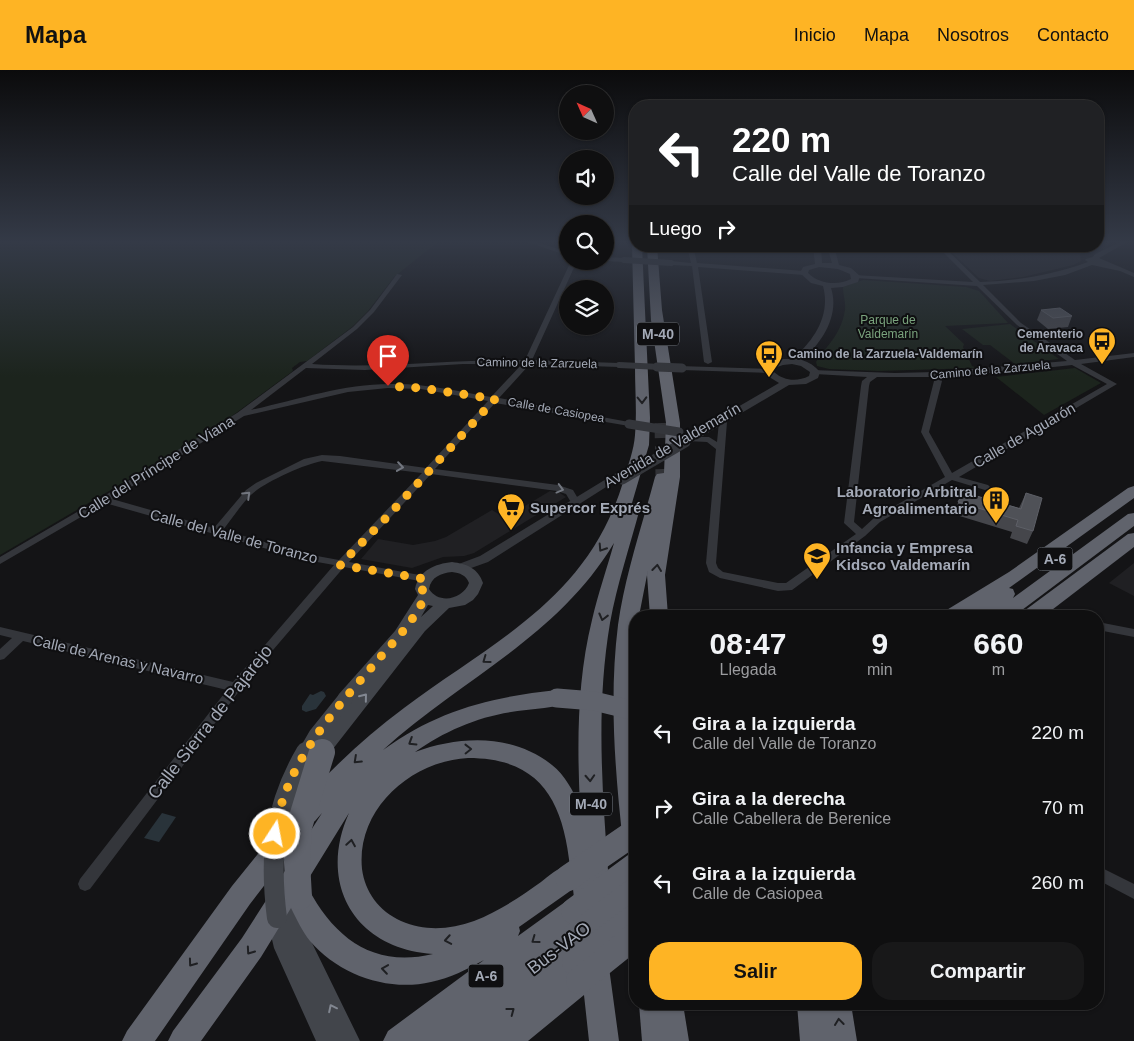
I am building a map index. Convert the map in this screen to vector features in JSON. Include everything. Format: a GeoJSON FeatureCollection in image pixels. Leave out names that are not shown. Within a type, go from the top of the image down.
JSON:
{"type":"FeatureCollection","features":[{"type":"Feature","properties":{"kind":"highway","name":"M-40"},"geometry":{"type":"LineString","coordinates":[[608,1041],[593,844],[589,754],[593,675],[601,621],[638,487],[636,430],[637,286]]}},
{"type":"Feature","properties":{"kind":"highway","name":"M-40"},"geometry":{"type":"LineString","coordinates":[[655,286],[662,423]]}},
{"type":"Feature","properties":{"kind":"highway"},"geometry":{"type":"LineString","coordinates":[[656,308],[673,422],[672,477],[664,513],[656,575],[659,610]]}},
{"type":"Feature","properties":{"kind":"highway"},"geometry":{"type":"LineString","coordinates":[[136,1041],[241,895],[319,798],[382,738],[426,702],[524,631],[558,602],[584,573],[610,535],[621,513],[629,489],[636,430]]}},
{"type":"Feature","properties":{"kind":"highway","name":"M-40"},"geometry":{"type":"LineString","coordinates":[[632,610],[663,477]]}},
{"type":"Feature","properties":{"kind":"highway"},"geometry":{"type":"LineString","coordinates":[[961,610],[1015,576],[1134,491]]}},
{"type":"Feature","properties":{"kind":"highway","name":"A-6"},"geometry":{"type":"LineString","coordinates":[[984,610],[1134,501]]}},
{"type":"Feature","properties":{"kind":"highway"},"geometry":{"type":"LineString","coordinates":[[1009,610],[1134,518]]}},
{"type":"Feature","properties":{"kind":"highway","name":"A-6"},"geometry":{"type":"LineString","coordinates":[[1039,610],[1134,538]]}},
{"type":"Feature","properties":{"kind":"highway"},"geometry":{"type":"LineString","coordinates":[[1053,610],[1111,563],[1113,554]]}},
{"type":"Feature","properties":{"kind":"highway","name":"M-40"},"geometry":{"type":"LineString","coordinates":[[629,624],[624,680],[625,738],[629,781]]}},
{"type":"Feature","properties":{"kind":"highway"},"geometry":{"type":"LineString","coordinates":[[183,1041],[260,936],[330,820],[367,777],[391,756],[418,738],[464,716],[502,705],[557,698],[594,701],[629,710]]}},
{"type":"Feature","properties":{"kind":"highway"},"geometry":{"type":"LineString","coordinates":[[323,749],[320,766],[305,806],[300,827],[296,869],[289,906],[307,915],[318,931],[342,953],[358,963],[386,970],[421,970],[458,959],[496,938],[574,926],[629,848]]}},
{"type":"Feature","properties":{"kind":"highway"},"geometry":{"type":"LineString","coordinates":[[604,1041],[576,825],[565,799],[546,775],[521,759],[502,752],[462,749],[438,753],[411,764],[384,784],[360,816],[354,829],[348,861],[353,889],[368,914],[380,924],[393,931],[420,940],[437,942],[483,931],[509,918],[574,926],[629,935]]}},
{"type":"Feature","properties":{"kind":"highway"},"geometry":{"type":"LineString","coordinates":[[506,1041],[574,926],[629,841]]}},
{"type":"Feature","properties":{"kind":"highway","name":"A-6"},"geometry":{"type":"LineString","coordinates":[[472,1041],[574,926],[629,872]]}},
{"type":"Feature","properties":{"kind":"highway","name":"Bus-VAO"},"geometry":{"type":"LineString","coordinates":[[434,1041],[574,926],[629,894]]}},
{"type":"Feature","properties":{"kind":"highway","name":"A-6"},"geometry":{"type":"LineString","coordinates":[[398,1041],[574,926],[629,918]]}},
{"type":"Feature","properties":{"kind":"highway"},"geometry":{"type":"LineString","coordinates":[[654,1010],[657,1041]]}},
{"type":"Feature","properties":{"kind":"highway"},"geometry":{"type":"LineString","coordinates":[[670,1010],[674,1041]]}},
{"type":"Feature","properties":{"kind":"highway"},"geometry":{"type":"LineString","coordinates":[[812,1010],[815,1041]]}},
{"type":"Feature","properties":{"kind":"highway"},"geometry":{"type":"LineString","coordinates":[[838,1010],[842,1041]]}},
{"type":"Feature","properties":{"kind":"main road"},"geometry":{"type":"LineString","coordinates":[[460,568],[469,572],[475,579],[474,590],[469,596],[460,601],[445,604],[433,601],[425,596],[422,589],[425,579],[440,569],[460,568]]}},
{"type":"Feature","properties":{"kind":"main road"},"geometry":{"type":"LineString","coordinates":[[348,1041],[308,979],[285,948],[289,906],[272,868],[276,823],[293,774],[308,746],[409,624],[420,608],[425,596]]}},
{"type":"Feature","properties":{"kind":"main road"},"geometry":{"type":"LineString","coordinates":[[323,749],[420,627],[445,604]]}},
{"type":"Feature","properties":{"kind":"main road"},"geometry":{"type":"LineString","coordinates":[[308,979],[328,1041]]}},
{"type":"Feature","properties":{"kind":"street","name":"Calle del Príncipe de Viana"},"geometry":{"type":"LineString","coordinates":[[0,561],[104,500],[240,415],[355,328],[372,311],[391,286]]}},
{"type":"Feature","properties":{"kind":"street","name":"Calle Sierra de Pajarejo"},"geometry":{"type":"LineString","coordinates":[[85,884],[235,687],[340,565],[388,516],[428,470],[528,364],[563,286]]}},
{"type":"Feature","properties":{"kind":"street"},"geometry":{"type":"LineString","coordinates":[[698,286],[708,362]]}},
{"type":"Feature","properties":{"kind":"street"},"geometry":{"type":"LineString","coordinates":[[794,362],[801,357],[825,324],[829,312],[831,286]]}},
{"type":"Feature","properties":{"kind":"street"},"geometry":{"type":"LineString","coordinates":[[806,365],[808,358],[825,338],[836,313],[831,286]]}},
{"type":"Feature","properties":{"kind":"street"},"geometry":{"type":"LineString","coordinates":[[981,286],[1013,319],[1074,363]]}},
{"type":"Feature","properties":{"kind":"street","name":"Camino de la Zarzuela"},"geometry":{"type":"LineString","coordinates":[[815,372],[874,376],[936,376],[987,373],[1134,355]]}},
{"type":"Feature","properties":{"kind":"street","name":"Camino de la Zarzuela"},"geometry":{"type":"LineString","coordinates":[[306,366],[377,367],[463,362],[528,364],[562,362],[768,371]]}},
{"type":"Feature","properties":{"kind":"street"},"geometry":{"type":"LineString","coordinates":[[697,368],[708,362]]}},
{"type":"Feature","properties":{"kind":"street"},"geometry":{"type":"LineString","coordinates":[[708,362],[724,369]]}},
{"type":"Feature","properties":{"kind":"street"},"geometry":{"type":"LineString","coordinates":[[794,362],[806,365],[815,372],[813,378],[806,382],[784,381],[773,376],[768,371],[769,367],[776,363],[794,362]]}},
{"type":"Feature","properties":{"kind":"street","name":"Calle de Aguarón"},"geometry":{"type":"LineString","coordinates":[[723,422],[711,563],[713,570],[720,575],[778,587],[788,587],[862,534],[877,520],[1113,384],[1074,363]]}},
{"type":"Feature","properties":{"kind":"street"},"geometry":{"type":"LineString","coordinates":[[854,375],[860,379],[864,386]]}},
{"type":"Feature","properties":{"kind":"street"},"geometry":{"type":"LineString","coordinates":[[862,534],[848,523],[864,386],[866,381],[874,376]]}},
{"type":"Feature","properties":{"kind":"street"},"geometry":{"type":"LineString","coordinates":[[936,376],[938,381],[925,432],[950,478],[985,486]]}},
{"type":"Feature","properties":{"kind":"street","name":"Avenida de Valdemarín"},"geometry":{"type":"LineString","coordinates":[[686,437],[723,422],[784,381]]}},
{"type":"Feature","properties":{"kind":"street","name":"Avenida de Valdemarín"},"geometry":{"type":"LineString","coordinates":[[460,568],[484,559],[575,502],[784,381]]}},
{"type":"Feature","properties":{"kind":"street","name":"Calle de Casiopea"},"geometry":{"type":"LineString","coordinates":[[240,415],[368,387],[421,388],[495,399],[636,430],[721,443]]}},
{"type":"Feature","properties":{"kind":"street"},"geometry":{"type":"LineString","coordinates":[[216,532],[249,492],[295,466],[322,458],[340,458],[558,488],[570,492],[575,502]]}},
{"type":"Feature","properties":{"kind":"street","name":"Avenida de Valdemarín"},"geometry":{"type":"LineString","coordinates":[[475,579],[482,568],[621,476]]}},
{"type":"Feature","properties":{"kind":"street","name":"Calle del Valle de Toranzo"},"geometry":{"type":"LineString","coordinates":[[104,500],[306,558],[425,579]]}},
{"type":"Feature","properties":{"kind":"street"},"geometry":{"type":"LineString","coordinates":[[1104,627],[1134,633]]}},
{"type":"Feature","properties":{"kind":"street","name":"Calle de Arenas y Navarro"},"geometry":{"type":"LineString","coordinates":[[0,631],[235,687]]}},
{"type":"Feature","properties":{"kind":"street"},"geometry":{"type":"LineString","coordinates":[[0,656],[21,636]]}},
{"type":"Feature","properties":{"kind":"street"},"geometry":{"type":"LineString","coordinates":[[1104,876],[1134,892]]}},
{"type":"Feature","properties":{"kind":"shaded area"},"geometry":{"type":"Polygon","coordinates":[[[550,491],[560,493],[566,497],[474,553],[464,556],[443,557],[412,568],[361,559],[378,539],[413,545],[435,541],[446,537],[492,510],[505,518],[550,491]]]}},
{"type":"Feature","properties":{"kind":"shaded area"},"geometry":{"type":"Polygon","coordinates":[[[1134,563],[1134,596],[1109,583],[1134,563]]]}},
{"type":"Feature","properties":{"kind":"shaded area"},"geometry":{"type":"Polygon","coordinates":[[[321,691],[326,696],[316,709],[306,712],[302,710],[302,706],[310,694],[313,695],[321,691]]]}},
{"type":"Feature","properties":{"kind":"shaded area"},"geometry":{"type":"Polygon","coordinates":[[[162,813],[176,817],[159,842],[144,838],[162,813]]]}},
{"type":"Feature","properties":{"kind":"green space"},"geometry":{"type":"Polygon","coordinates":[[[0,286],[387,286],[368,311],[352,327],[307,361],[300,362],[292,368],[293,371],[232,416],[179,450],[0,555],[0,286]]]}},
{"type":"Feature","properties":{"kind":"green space","name":"Parque de Valdemarín"},"geometry":{"type":"Polygon","coordinates":[[[843,287],[966,287],[979,291],[1008,323],[945,326],[964,344],[963,347],[972,366],[977,368],[879,371],[829,369],[817,366],[816,362],[841,326],[845,307],[843,287]]]}},
{"type":"Feature","properties":{"kind":"green space"},"geometry":{"type":"Polygon","coordinates":[[[1010,324],[1059,359],[1015,364],[990,345],[983,345],[962,329],[1010,324]]]}},
{"type":"Feature","properties":{"kind":"green space"},"geometry":{"type":"Polygon","coordinates":[[[1075,368],[1101,383],[1044,415],[996,377],[1075,368]]]}},
{"type":"Feature","properties":{"kind":"building"},"geometry":{"type":"Polygon","coordinates":[[[1060,308],[1072,316],[1053,318],[1041,310],[1060,308]]]}},
{"type":"Feature","properties":{"kind":"building"},"geometry":{"type":"Polygon","coordinates":[[[963,492],[1021,509],[1026,493],[1042,498],[1033,531],[1016,526],[1018,520],[958,502],[963,492]]]}},
{"type":"Feature","properties":{"kind":"tunnel"},"geometry":{"type":"LineString","coordinates":[[662,423],[663,477]]}},
{"type":"Feature","properties":{"kind":"place","name":"Cementerio de Aravaca"},"geometry":{"type":"Point","coordinates":[1102,365]}},
{"type":"Feature","properties":{"kind":"place","name":"Camino de la Zarzuela-Valdemarín"},"geometry":{"type":"Point","coordinates":[769,378]}},
{"type":"Feature","properties":{"kind":"place","name":"Laboratorio Arbitral Agroalimentario"},"geometry":{"type":"Point","coordinates":[996,524]}},
{"type":"Feature","properties":{"kind":"place","name":"Supercor Exprés"},"geometry":{"type":"Point","coordinates":[511,531]}},
{"type":"Feature","properties":{"kind":"place","name":"Infancia y Empresa Kidsco Valdemarín"},"geometry":{"type":"Point","coordinates":[817,580]}},
{"type":"Feature","properties":{"kind":"route"},"geometry":{"type":"LineString","coordinates":[[275,834],[282,803],[293,774],[308,746],[409,624],[420,608],[425,596],[422,589],[425,579],[340,565],[388,516],[428,470],[495,399],[421,388],[388,386]]}}]}
